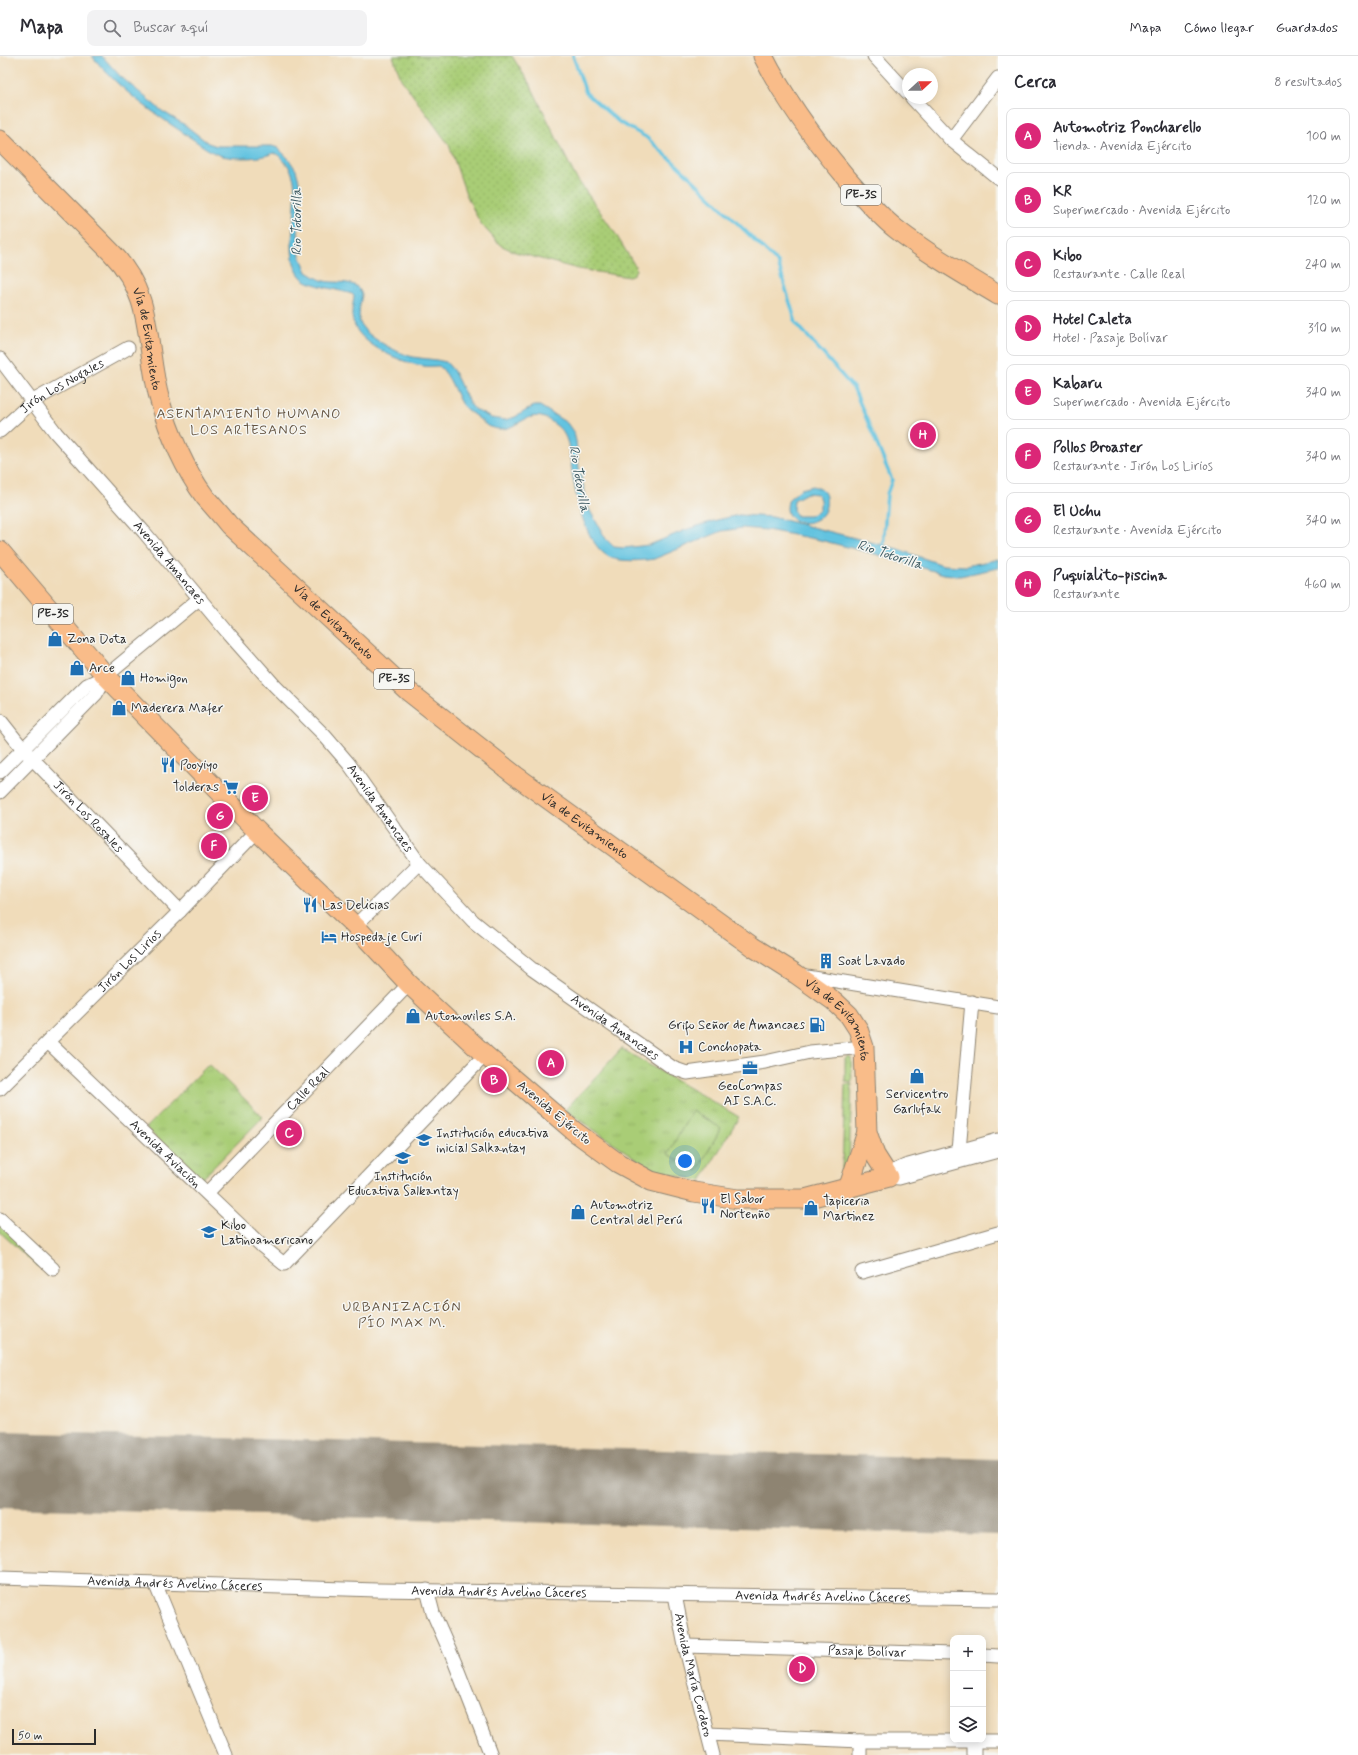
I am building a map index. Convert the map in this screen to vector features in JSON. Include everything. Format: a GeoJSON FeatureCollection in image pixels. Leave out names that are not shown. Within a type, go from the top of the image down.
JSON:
{"type":"FeatureCollection","features":[{"type":"Feature","properties":{"kind":"highway","name":"PE-3S"},"geometry":{"type":"LineString","coordinates":[[763,56],[795,111],[823,150],[859,192],[894,228],[932,256],[998,295]]}},
{"type":"Feature","properties":{"kind":"highway","name":"Vía de Evitamiento"},"geometry":{"type":"LineString","coordinates":[[0,140],[112,253],[124,266],[132,278],[141,296],[149,329],[151,358],[160,400],[170,433],[205,496],[229,525],[408,691],[516,776],[753,947],[834,1000],[849,1015],[858,1029],[864,1047],[867,1132],[875,1155],[889,1177]]}},
{"type":"Feature","properties":{"kind":"highway","name":"PE-3S"},"geometry":{"type":"LineString","coordinates":[[0,551],[106,676]]}},
{"type":"Feature","properties":{"kind":"highway","name":"Avenida Ejército"},"geometry":{"type":"LineString","coordinates":[[106,676],[257,831],[355,926],[410,984],[485,1055],[574,1131],[618,1163],[651,1181],[694,1192],[738,1199],[805,1199],[848,1189],[889,1177]]}},
{"type":"Feature","properties":{"kind":"highway","name":"Vía de Evitamiento"},"geometry":{"type":"LineString","coordinates":[[848,1189],[867,1132]]}},
{"type":"Feature","properties":{"kind":"street"},"geometry":{"type":"LineString","coordinates":[[874,56],[902,86]]}},
{"type":"Feature","properties":{"kind":"street"},"geometry":{"type":"LineString","coordinates":[[951,140],[998,78]]}},
{"type":"Feature","properties":{"kind":"street"},"geometry":{"type":"LineString","coordinates":[[918,104],[951,140],[998,178]]}},
{"type":"Feature","properties":{"kind":"street","name":"Jirón Los Nogales"},"geometry":{"type":"LineString","coordinates":[[0,431],[33,401],[128,348]]}},
{"type":"Feature","properties":{"kind":"street","name":"Avenida Amancaes"},"geometry":{"type":"LineString","coordinates":[[0,359],[56,433],[144,532],[249,657],[324,735],[349,764],[420,863],[473,921],[532,969],[673,1068],[681,1072],[687,1073],[765,1062],[810,1052],[864,1047]]}},
{"type":"Feature","properties":{"kind":"street"},"geometry":{"type":"LineString","coordinates":[[0,772],[87,685],[106,676],[200,598]]}},
{"type":"Feature","properties":{"kind":"street"},"geometry":{"type":"LineString","coordinates":[[0,792],[96,694],[106,676]]}},
{"type":"Feature","properties":{"kind":"street","name":"Jirón Los Rosales"},"geometry":{"type":"LineString","coordinates":[[0,720],[33,760],[180,911]]}},
{"type":"Feature","properties":{"kind":"street","name":"Jirón Los Lirios"},"geometry":{"type":"LineString","coordinates":[[0,1090],[180,911],[257,831]]}},
{"type":"Feature","properties":{"kind":"street"},"geometry":{"type":"LineString","coordinates":[[355,926],[420,863]]}},
{"type":"Feature","properties":{"kind":"street"},"geometry":{"type":"LineString","coordinates":[[796,974],[998,1007]]}},
{"type":"Feature","properties":{"kind":"street","name":"Calle Real"},"geometry":{"type":"LineString","coordinates":[[207,1193],[410,984]]}},
{"type":"Feature","properties":{"kind":"street"},"geometry":{"type":"LineString","coordinates":[[959,1151],[972,1002]]}},
{"type":"Feature","properties":{"kind":"street","name":"Avenida Aviación"},"geometry":{"type":"LineString","coordinates":[[48,1042],[263,1247],[284,1264],[485,1055]]}},
{"type":"Feature","properties":{"kind":"street","name":"Avenida Ejército"},"geometry":{"type":"LineString","coordinates":[[889,1177],[894,1171],[905,1166],[998,1140]]}},
{"type":"Feature","properties":{"kind":"street","name":"Avenida Ejército"},"geometry":{"type":"LineString","coordinates":[[889,1177],[899,1178],[998,1151]]}},
{"type":"Feature","properties":{"kind":"street"},"geometry":{"type":"LineString","coordinates":[[0,1219],[53,1269]]}},
{"type":"Feature","properties":{"kind":"street"},"geometry":{"type":"LineString","coordinates":[[862,1272],[998,1233]]}},
{"type":"Feature","properties":{"kind":"street","name":"Avenida Andrés Avelino Cáceres"},"geometry":{"type":"LineString","coordinates":[[0,1578],[427,1590],[998,1599]]}},
{"type":"Feature","properties":{"kind":"street"},"geometry":{"type":"LineString","coordinates":[[155,1583],[226,1755]]}},
{"type":"Feature","properties":{"kind":"street"},"geometry":{"type":"LineString","coordinates":[[427,1590],[433,1613],[455,1663],[491,1755]]}},
{"type":"Feature","properties":{"kind":"street","name":"Avenida María Cordero"},"geometry":{"type":"LineString","coordinates":[[675,1595],[685,1646],[713,1755]]}},
{"type":"Feature","properties":{"kind":"street","name":"Pasaje Bolívar"},"geometry":{"type":"LineString","coordinates":[[685,1646],[950,1654]]}},
{"type":"Feature","properties":{"kind":"street"},"geometry":{"type":"LineString","coordinates":[[986,1655],[998,1656]]}},
{"type":"Feature","properties":{"kind":"street"},"geometry":{"type":"LineString","coordinates":[[708,1734],[860,1741],[950,1741]]}},
{"type":"Feature","properties":{"kind":"street"},"geometry":{"type":"LineString","coordinates":[[860,1741],[860,1755]]}},
{"type":"Feature","properties":{"kind":"street"},"geometry":{"type":"LineString","coordinates":[[986,1741],[998,1741]]}},
{"type":"Feature","properties":{"kind":"street"},"geometry":{"type":"LineString","coordinates":[[974,1743],[974,1755]]}},
{"type":"Feature","properties":{"kind":"green space"},"geometry":{"type":"Polygon","coordinates":[[[393,56],[512,56],[531,86],[575,176],[615,233],[635,266],[636,270],[632,276],[629,277],[578,269],[515,252],[500,245],[482,225],[476,215],[466,194],[449,145],[401,79],[393,56]]]}},
{"type":"Feature","properties":{"kind":"green space"},"geometry":{"type":"Polygon","coordinates":[[[623,1047],[622,1049],[739,1117],[701,1181],[651,1169],[565,1110],[623,1047]]]}},
{"type":"Feature","properties":{"kind":"green space"},"geometry":{"type":"Polygon","coordinates":[[[848,1056],[851,1057],[852,1082],[845,1081],[845,1058],[848,1056]]]}},
{"type":"Feature","properties":{"kind":"green space"},"geometry":{"type":"Polygon","coordinates":[[[209,1064],[263,1117],[200,1181],[146,1128],[209,1064]]]}},
{"type":"Feature","properties":{"kind":"green space"},"geometry":{"type":"Polygon","coordinates":[[[845,1084],[852,1084],[849,1164],[846,1174],[842,1169],[845,1084]]]}},
{"type":"Feature","properties":{"kind":"green space"},"geometry":{"type":"Polygon","coordinates":[[[692,1111],[721,1128],[697,1171],[668,1154],[692,1111]]]}},
{"type":"Feature","properties":{"kind":"green space"},"geometry":{"type":"Polygon","coordinates":[[[0,1224],[43,1264],[37,1266],[0,1232],[0,1224]]]}},
{"type":"Feature","properties":{"kind":"water","name":"Rio Totorilla"},"geometry":{"type":"Polygon","coordinates":[[[92,56],[102,56],[120,76],[162,111],[185,125],[208,143],[217,146],[272,146],[278,148],[288,158],[296,170],[302,192],[299,203],[298,250],[307,272],[324,281],[346,283],[356,286],[362,295],[359,319],[368,333],[383,344],[407,355],[446,362],[453,370],[474,409],[491,418],[505,420],[515,417],[534,406],[540,406],[567,423],[574,433],[579,468],[589,509],[606,539],[614,547],[624,548],[649,545],[688,529],[739,515],[772,517],[894,548],[943,565],[966,566],[998,559],[998,568],[960,576],[944,574],[820,540],[767,530],[743,528],[722,531],[654,559],[637,561],[613,559],[609,557],[600,550],[587,528],[578,502],[568,444],[564,434],[557,426],[538,416],[530,417],[508,428],[500,429],[487,426],[462,405],[447,374],[439,366],[425,366],[404,361],[383,352],[365,339],[358,332],[354,324],[352,310],[354,296],[352,294],[319,286],[303,279],[295,267],[292,253],[295,186],[291,172],[277,154],[274,153],[248,158],[235,158],[214,153],[138,101],[114,80],[92,56]]]}},
{"type":"Feature","properties":{"kind":"water"},"geometry":{"type":"Polygon","coordinates":[[[813,486],[821,490],[826,497],[826,508],[821,516],[814,521],[805,523],[790,517],[787,509],[789,499],[801,489],[813,486]],[[807,493],[794,500],[793,510],[797,516],[810,516],[819,510],[820,502],[817,494],[807,493]]]}},
{"type":"Feature","properties":{"kind":"waterway","name":"Rio Totorilla"},"geometry":{"type":"LineString","coordinates":[[573,56],[586,93],[619,122],[646,137],[690,177],[778,263],[796,323],[854,389],[892,480],[887,494],[883,548]]}},
{"type":"Feature","properties":{"kind":"runway"},"geometry":{"type":"LineString","coordinates":[[0,1470],[998,1497]]}},
{"type":"Feature","properties":{"kind":"place","name":"Puquialito-piscina"},"geometry":{"type":"Point","coordinates":[923,435]}},
{"type":"Feature","properties":{"kind":"place","name":"Zona Dota"},"geometry":{"type":"Point","coordinates":[55,639]}},
{"type":"Feature","properties":{"kind":"place","name":"Arce"},"geometry":{"type":"Point","coordinates":[77,668]}},
{"type":"Feature","properties":{"kind":"place","name":"Homigon"},"geometry":{"type":"Point","coordinates":[128,678]}},
{"type":"Feature","properties":{"kind":"place","name":"Maderera Mafer"},"geometry":{"type":"Point","coordinates":[119,708]}},
{"type":"Feature","properties":{"kind":"place","name":"Pooyiyo"},"geometry":{"type":"Point","coordinates":[168,765]}},
{"type":"Feature","properties":{"kind":"place","name":"Tolderas"},"geometry":{"type":"Point","coordinates":[231,787]}},
{"type":"Feature","properties":{"kind":"place","name":"Kabaru"},"geometry":{"type":"Point","coordinates":[255,798]}},
{"type":"Feature","properties":{"kind":"place","name":"El Uchu"},"geometry":{"type":"Point","coordinates":[220,816]}},
{"type":"Feature","properties":{"kind":"place","name":"Pollos Broaster"},"geometry":{"type":"Point","coordinates":[214,846]}},
{"type":"Feature","properties":{"kind":"place","name":"Las Delicias"},"geometry":{"type":"Point","coordinates":[310,905]}},
{"type":"Feature","properties":{"kind":"place","name":"Hospedaje Curi"},"geometry":{"type":"Point","coordinates":[329,937]}},
{"type":"Feature","properties":{"kind":"place","name":"Soat Lavado"},"geometry":{"type":"Point","coordinates":[826,961]}},
{"type":"Feature","properties":{"kind":"place","name":"Automoviles S.A."},"geometry":{"type":"Point","coordinates":[413,1016]}},
{"type":"Feature","properties":{"kind":"place","name":"Grifo Señor de Amancaes"},"geometry":{"type":"Point","coordinates":[817,1025]}},
{"type":"Feature","properties":{"kind":"place","name":"Conchopata"},"geometry":{"type":"Point","coordinates":[686,1047]}},
{"type":"Feature","properties":{"kind":"place","name":"Automotriz Poncharello"},"geometry":{"type":"Point","coordinates":[551,1063]}},
{"type":"Feature","properties":{"kind":"place","name":"GeoCompas AI S.A.C."},"geometry":{"type":"Point","coordinates":[750,1068]}},
{"type":"Feature","properties":{"kind":"place","name":"Servicentro Garlufak"},"geometry":{"type":"Point","coordinates":[917,1076]}},
{"type":"Feature","properties":{"kind":"place","name":"KR"},"geometry":{"type":"Point","coordinates":[494,1080]}},
{"type":"Feature","properties":{"kind":"place","name":"Kibo"},"geometry":{"type":"Point","coordinates":[289,1133]}},
{"type":"Feature","properties":{"kind":"place","name":"Institución educativa inicial Salkantay"},"geometry":{"type":"Point","coordinates":[424,1140]}},
{"type":"Feature","properties":{"kind":"place","name":"Institución Educativa Salkantay"},"geometry":{"type":"Point","coordinates":[403,1158]}},
{"type":"Feature","properties":{"kind":"place","name":"El Sabor Nortenño"},"geometry":{"type":"Point","coordinates":[708,1206]}},
{"type":"Feature","properties":{"kind":"place","name":"Tapiceria Martinez"},"geometry":{"type":"Point","coordinates":[811,1208]}},
{"type":"Feature","properties":{"kind":"place","name":"Automotriz Central del Perú"},"geometry":{"type":"Point","coordinates":[578,1212]}},
{"type":"Feature","properties":{"kind":"place","name":"Kibo Latinoamericano"},"geometry":{"type":"Point","coordinates":[209,1232]}},
{"type":"Feature","properties":{"kind":"place","name":"Hotel Caleta"},"geometry":{"type":"Point","coordinates":[802,1669]}},
{"type":"Feature","properties":{"kind":"district","name":"ASENTAMIENTO HUMANO LOS ARTESANOS"},"geometry":{"type":"Point","coordinates":[249,422]}},
{"type":"Feature","properties":{"kind":"district","name":"URBANIZACIÓN PÍO MAX M."},"geometry":{"type":"Point","coordinates":[402,1316]}}]}
